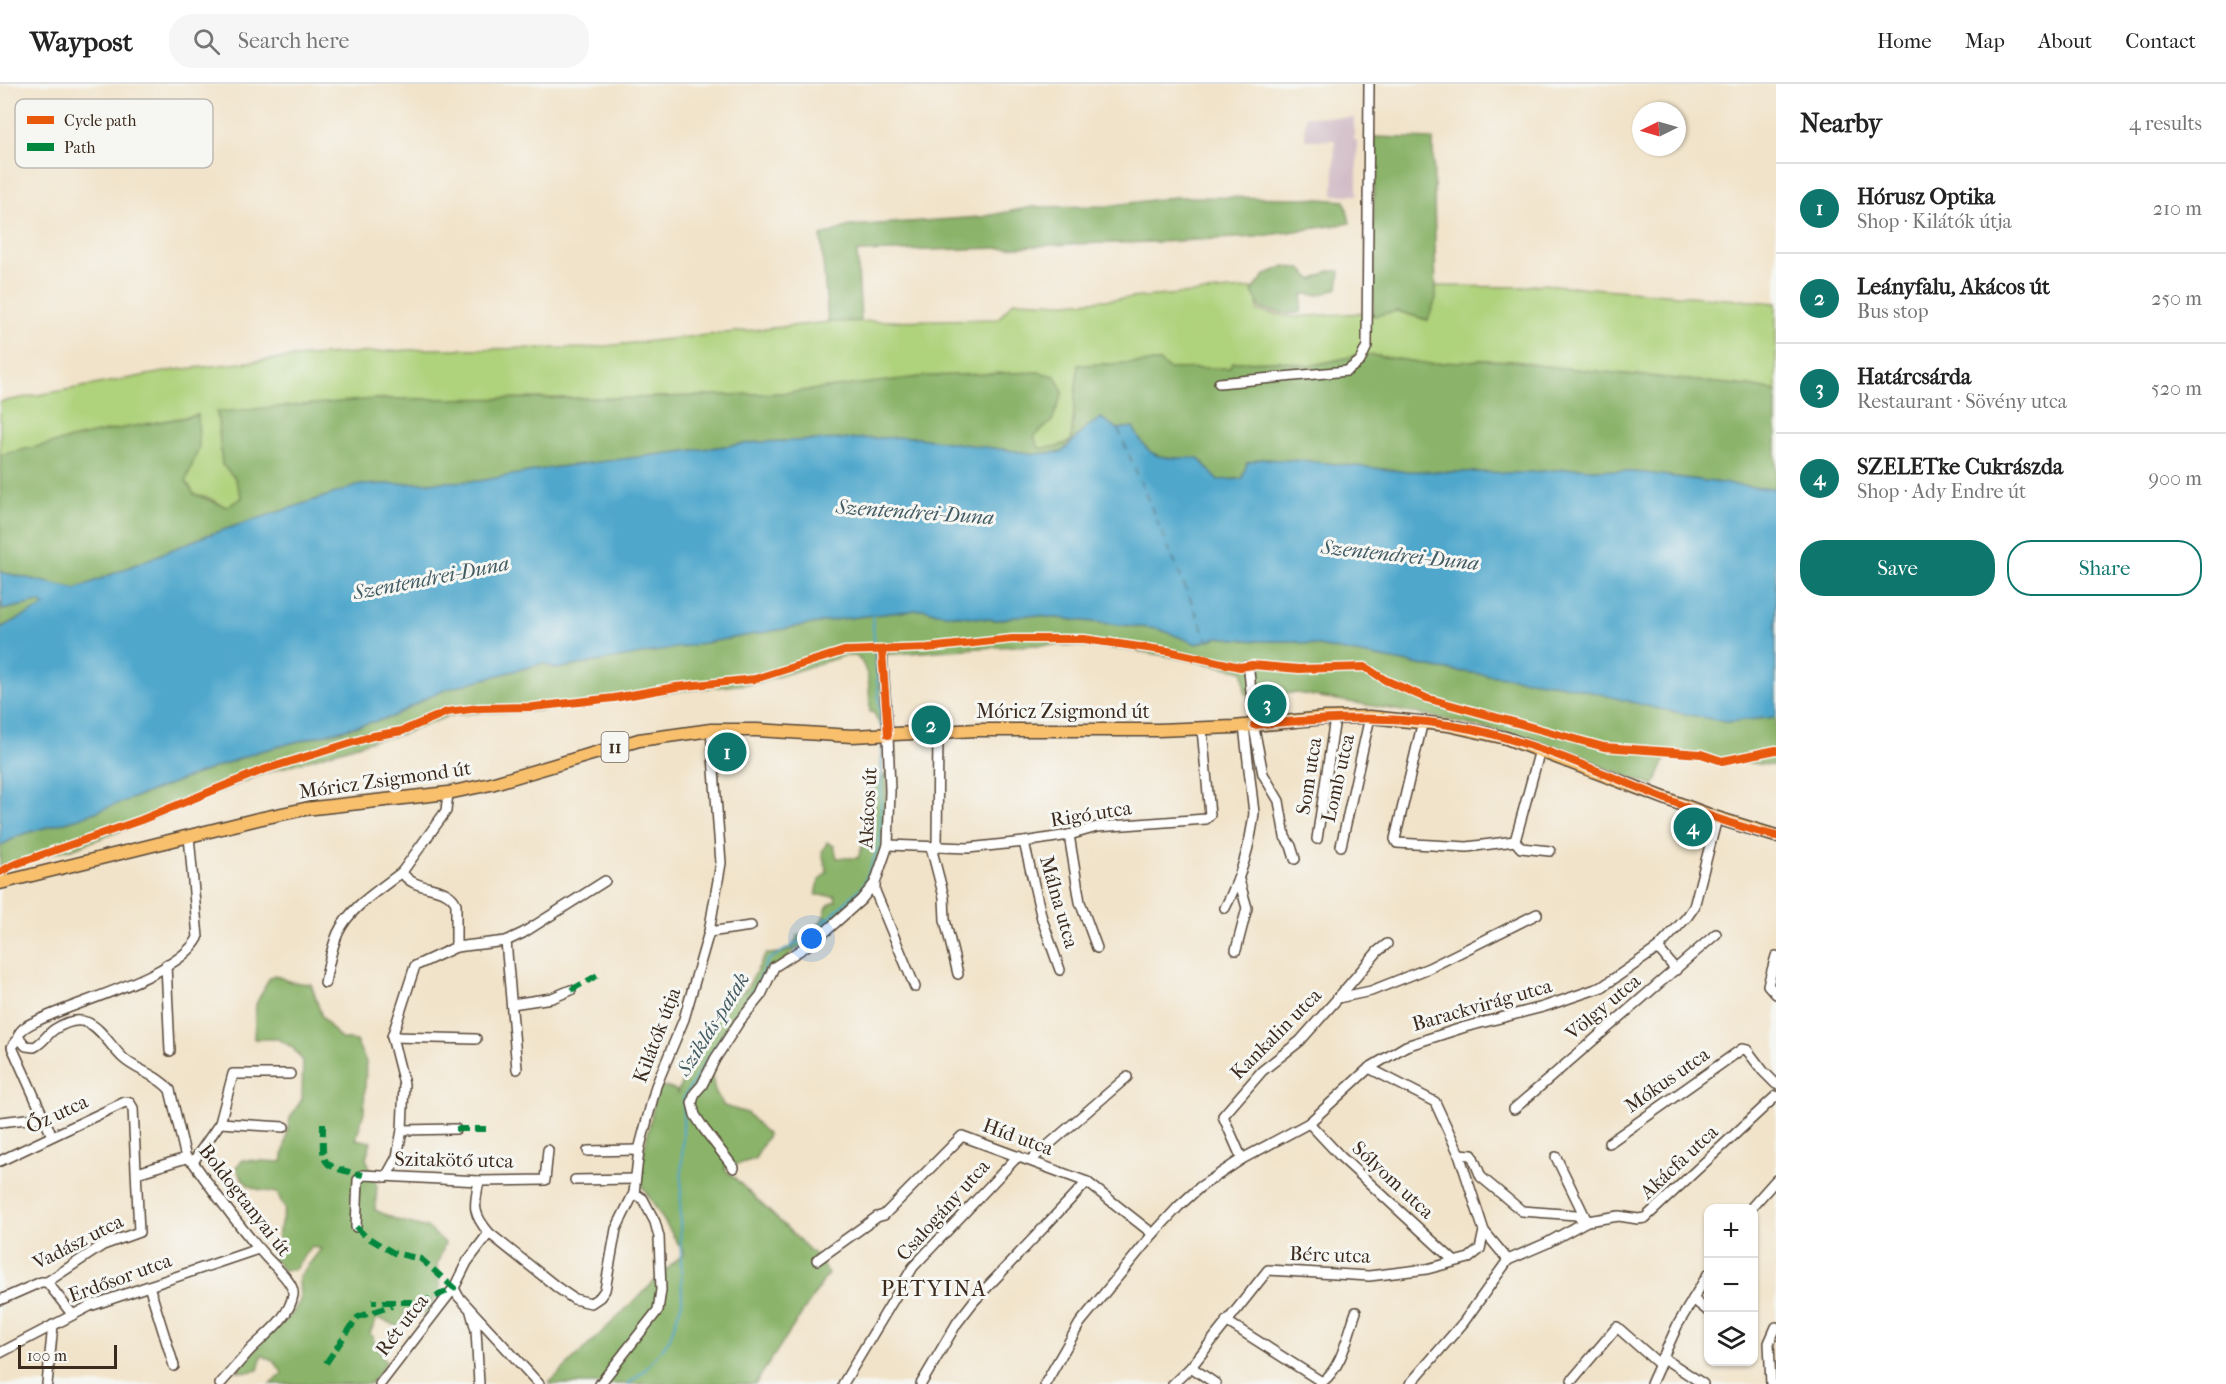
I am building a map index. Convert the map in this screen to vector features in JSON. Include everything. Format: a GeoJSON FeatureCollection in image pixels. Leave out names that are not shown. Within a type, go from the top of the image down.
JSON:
{"type":"FeatureCollection","features":[{"type":"Feature","properties":{"kind":"main road","name":"11"},"geometry":{"type":"LineString","coordinates":[[1249,726],[1370,717],[1423,722],[1477,731],[1540,750],[1717,818],[1776,836]]}},
{"type":"Feature","properties":{"kind":"main road","name":"Móricz Zsigmond út"},"geometry":{"type":"LineString","coordinates":[[0,883],[305,809],[448,793],[491,784],[639,740],[711,730],[888,735],[938,732],[1202,729],[1249,726]]}},
{"type":"Feature","properties":{"kind":"street"},"geometry":{"type":"LineString","coordinates":[[1219,383],[1347,371],[1360,361],[1366,350],[1369,84]]}},
{"type":"Feature","properties":{"kind":"street","name":"Akácos út"},"geometry":{"type":"LineString","coordinates":[[734,1168],[695,1115],[694,1094],[739,1022],[761,994],[774,967],[816,940],[861,900],[875,883],[888,845],[890,791],[882,651]]}},
{"type":"Feature","properties":{"kind":"street"},"geometry":{"type":"LineString","coordinates":[[1225,908],[1239,880],[1248,851],[1254,813],[1249,726],[1252,693],[1246,666]]}},
{"type":"Feature","properties":{"kind":"street","name":"Lomb utca"},"geometry":{"type":"LineString","coordinates":[[1341,846],[1370,717]]}},
{"type":"Feature","properties":{"kind":"street","name":"Som utca"},"geometry":{"type":"LineString","coordinates":[[1317,838],[1335,718]]}},
{"type":"Feature","properties":{"kind":"street"},"geometry":{"type":"LineString","coordinates":[[1423,722],[1395,839],[1397,843],[1467,847],[1515,841]]}},
{"type":"Feature","properties":{"kind":"street"},"geometry":{"type":"LineString","coordinates":[[1249,726],[1263,774],[1279,801],[1285,837],[1291,846],[1294,859]]}},
{"type":"Feature","properties":{"kind":"street","name":"Rigó utca"},"geometry":{"type":"LineString","coordinates":[[888,845],[968,848],[1069,835],[1097,827],[1209,818],[1202,729]]}},
{"type":"Feature","properties":{"kind":"street","name":"Kilátók útja"},"geometry":{"type":"LineString","coordinates":[[634,1193],[639,1150],[656,1086],[684,1019],[710,933],[721,863],[711,730]]}},
{"type":"Feature","properties":{"kind":"street"},"geometry":{"type":"LineString","coordinates":[[938,732],[934,848],[944,897],[945,920],[958,974]]}},
{"type":"Feature","properties":{"kind":"street"},"geometry":{"type":"LineString","coordinates":[[1515,841],[1540,750]]}},
{"type":"Feature","properties":{"kind":"street"},"geometry":{"type":"LineString","coordinates":[[325,983],[333,946],[339,931],[353,912],[402,872],[446,811],[448,793]]}},
{"type":"Feature","properties":{"kind":"street","name":"Barackvirág utca"},"geometry":{"type":"LineString","coordinates":[[1044,1384],[1080,1323],[1154,1234],[1200,1187],[1242,1160],[1309,1123],[1369,1068],[1406,1046],[1543,1007],[1602,987],[1658,948],[1694,907],[1717,818]]}},
{"type":"Feature","properties":{"kind":"street"},"geometry":{"type":"LineString","coordinates":[[1069,835],[1080,902],[1097,948]]}},
{"type":"Feature","properties":{"kind":"street"},"geometry":{"type":"LineString","coordinates":[[52,1136],[12,1047],[14,1042],[19,1038],[24,1027],[65,1008],[121,988],[188,952],[198,938],[189,836]]}},
{"type":"Feature","properties":{"kind":"street"},"geometry":{"type":"LineString","coordinates":[[1515,841],[1521,848],[1550,852]]}},
{"type":"Feature","properties":{"kind":"street","name":"Málna utca"},"geometry":{"type":"LineString","coordinates":[[1024,842],[1042,920],[1060,970]]}},
{"type":"Feature","properties":{"kind":"street"},"geometry":{"type":"LineString","coordinates":[[402,872],[406,879],[414,885],[449,894],[454,898],[456,947]]}},
{"type":"Feature","properties":{"kind":"street"},"geometry":{"type":"LineString","coordinates":[[1236,950],[1246,908],[1239,880]]}},
{"type":"Feature","properties":{"kind":"street"},"geometry":{"type":"LineString","coordinates":[[386,1177],[397,1157],[402,1130],[404,1084],[392,1037],[415,966],[456,947],[506,941],[534,927],[605,881]]}},
{"type":"Feature","properties":{"kind":"street"},"geometry":{"type":"LineString","coordinates":[[875,883],[875,891],[915,987]]}},
{"type":"Feature","properties":{"kind":"street","name":"Kankalin utca"},"geometry":{"type":"LineString","coordinates":[[1242,1160],[1223,1116],[1262,1071],[1300,1041],[1338,998],[1371,991],[1429,969],[1537,914]]}},
{"type":"Feature","properties":{"kind":"street"},"geometry":{"type":"LineString","coordinates":[[710,933],[751,926]]}},
{"type":"Feature","properties":{"kind":"street","name":"Völgy utca"},"geometry":{"type":"LineString","coordinates":[[1514,1109],[1716,934]]}},
{"type":"Feature","properties":{"kind":"street"},"geometry":{"type":"LineString","coordinates":[[506,941],[517,1069]]}},
{"type":"Feature","properties":{"kind":"street"},"geometry":{"type":"LineString","coordinates":[[1338,998],[1378,951],[1387,944]]}},
{"type":"Feature","properties":{"kind":"street"},"geometry":{"type":"LineString","coordinates":[[1658,948],[1676,970]]}},
{"type":"Feature","properties":{"kind":"street"},"geometry":{"type":"LineString","coordinates":[[1776,956],[1768,985],[1776,994]]}},
{"type":"Feature","properties":{"kind":"street"},"geometry":{"type":"LineString","coordinates":[[166,965],[170,1051]]}},
{"type":"Feature","properties":{"kind":"street"},"geometry":{"type":"LineString","coordinates":[[512,1004],[552,998],[571,990]]}},
{"type":"Feature","properties":{"kind":"street","name":"Boldogtanyai út"},"geometry":{"type":"LineString","coordinates":[[19,1038],[26,1046],[34,1047],[53,1030],[66,1024],[80,1021],[94,1025],[124,1058],[164,1083],[170,1090],[189,1160],[258,1249],[288,1282],[293,1291],[283,1316],[269,1334],[252,1348],[220,1384]]}},
{"type":"Feature","properties":{"kind":"street"},"geometry":{"type":"LineString","coordinates":[[392,1037],[476,1040]]}},
{"type":"Feature","properties":{"kind":"street","name":"Mókus utca"},"geometry":{"type":"LineString","coordinates":[[1609,1143],[1742,1049],[1747,1050],[1776,1084]]}},
{"type":"Feature","properties":{"kind":"street"},"geometry":{"type":"LineString","coordinates":[[1369,1068],[1435,1102],[1459,1154],[1484,1231],[1508,1260],[1463,1323],[1410,1384]]}},
{"type":"Feature","properties":{"kind":"street"},"geometry":{"type":"LineString","coordinates":[[137,1173],[189,1160],[220,1123],[233,1074],[290,1074]]}},
{"type":"Feature","properties":{"kind":"street"},"geometry":{"type":"LineString","coordinates":[[1031,1160],[1127,1077]]}},
{"type":"Feature","properties":{"kind":"street","name":"Akácfa utca"},"geometry":{"type":"LineString","coordinates":[[1508,1260],[1547,1243],[1587,1221],[1619,1216],[1644,1218],[1776,1096]]}},
{"type":"Feature","properties":{"kind":"street","name":"Őz utca"},"geometry":{"type":"LineString","coordinates":[[0,1161],[125,1102],[130,1103],[133,1108],[137,1173]]}},
{"type":"Feature","properties":{"kind":"street"},"geometry":{"type":"LineString","coordinates":[[0,1122],[44,1117]]}},
{"type":"Feature","properties":{"kind":"street"},"geometry":{"type":"LineString","coordinates":[[220,1123],[284,1127]]}},
{"type":"Feature","properties":{"kind":"street","name":"Sólyom utca"},"geometry":{"type":"LineString","coordinates":[[1309,1123],[1341,1157],[1454,1261]]}},
{"type":"Feature","properties":{"kind":"street"},"geometry":{"type":"LineString","coordinates":[[402,1130],[456,1129]]}},
{"type":"Feature","properties":{"kind":"street","name":"Híd utca"},"geometry":{"type":"LineString","coordinates":[[874,1227],[962,1136],[1087,1182],[1154,1234]]}},
{"type":"Feature","properties":{"kind":"street","name":"Szitakötő utca"},"geometry":{"type":"LineString","coordinates":[[356,1227],[358,1180],[363,1175],[479,1181],[545,1180],[548,1150]]}},
{"type":"Feature","properties":{"kind":"street"},"geometry":{"type":"LineString","coordinates":[[588,1151],[639,1150]]}},
{"type":"Feature","properties":{"kind":"street"},"geometry":{"type":"LineString","coordinates":[[1459,1154],[1472,1155],[1481,1177],[1522,1211],[1576,1215],[1587,1221]]}},
{"type":"Feature","properties":{"kind":"street","name":"Csalogány utca"},"geometry":{"type":"LineString","coordinates":[[843,1384],[913,1267],[1018,1156]]}},
{"type":"Feature","properties":{"kind":"street"},"geometry":{"type":"LineString","coordinates":[[1556,1157],[1587,1221]]}},
{"type":"Feature","properties":{"kind":"street","name":"Vadász utca"},"geometry":{"type":"LineString","coordinates":[[0,1300],[41,1282],[47,1282],[103,1245],[139,1232],[137,1173]]}},
{"type":"Feature","properties":{"kind":"street"},"geometry":{"type":"LineString","coordinates":[[575,1180],[635,1179]]}},
{"type":"Feature","properties":{"kind":"street"},"geometry":{"type":"LineString","coordinates":[[1755,1204],[1776,1180]]}},
{"type":"Feature","properties":{"kind":"street"},"geometry":{"type":"LineString","coordinates":[[479,1181],[475,1212],[478,1220],[489,1233],[574,1299],[591,1302],[600,1297],[605,1290],[616,1229],[634,1193],[643,1199],[656,1221],[659,1238],[661,1290],[658,1310],[600,1384]]}},
{"type":"Feature","properties":{"kind":"street"},"geometry":{"type":"LineString","coordinates":[[921,1384],[957,1323],[974,1301],[1087,1182]]}},
{"type":"Feature","properties":{"kind":"street","name":"Híd utca"},"geometry":{"type":"LineString","coordinates":[[817,1260],[877,1217],[884,1215]]}},
{"type":"Feature","properties":{"kind":"street","name":"Bérc utca"},"geometry":{"type":"LineString","coordinates":[[1173,1384],[1191,1367],[1268,1270],[1369,1276],[1427,1269],[1469,1258],[1480,1249],[1484,1231]]}},
{"type":"Feature","properties":{"kind":"street","name":"Rét utca"},"geometry":{"type":"LineString","coordinates":[[380,1384],[454,1288],[467,1262],[489,1233]]}},
{"type":"Feature","properties":{"kind":"street","name":"Erdősor utca"},"geometry":{"type":"LineString","coordinates":[[0,1353],[72,1314],[258,1249]]}},
{"type":"Feature","properties":{"kind":"street"},"geometry":{"type":"LineString","coordinates":[[1651,1384],[1661,1360],[1704,1281]]}},
{"type":"Feature","properties":{"kind":"street"},"geometry":{"type":"LineString","coordinates":[[47,1282],[72,1314]]}},
{"type":"Feature","properties":{"kind":"street"},"geometry":{"type":"LineString","coordinates":[[149,1286],[174,1365]]}},
{"type":"Feature","properties":{"kind":"street"},"geometry":{"type":"LineString","coordinates":[[454,1288],[470,1310],[539,1384]]}},
{"type":"Feature","properties":{"kind":"street"},"geometry":{"type":"LineString","coordinates":[[1693,1299],[1704,1308]]}},
{"type":"Feature","properties":{"kind":"street"},"geometry":{"type":"LineString","coordinates":[[470,1310],[476,1330],[479,1384]]}},
{"type":"Feature","properties":{"kind":"street"},"geometry":{"type":"LineString","coordinates":[[1226,1322],[1322,1382],[1334,1369],[1356,1312]]}},
{"type":"Feature","properties":{"kind":"street"},"geometry":{"type":"LineString","coordinates":[[47,1384],[53,1325]]}},
{"type":"Feature","properties":{"kind":"street"},"geometry":{"type":"LineString","coordinates":[[1572,1380],[1617,1327],[1661,1360],[1703,1384]]}},
{"type":"Feature","properties":{"kind":"street"},"geometry":{"type":"LineString","coordinates":[[1771,1384],[1769,1363],[1776,1327]]}},
{"type":"Feature","properties":{"kind":"street"},"geometry":{"type":"LineString","coordinates":[[1191,1367],[1216,1384]]}},
{"type":"Feature","properties":{"kind":"shaded area"},"geometry":{"type":"Polygon","coordinates":[[[1305,116],[1354,118],[1354,140],[1357,140],[1357,195],[1333,195],[1335,140],[1305,140],[1305,116]]]}},
{"type":"Feature","properties":{"kind":"green space"},"geometry":{"type":"Polygon","coordinates":[[[1374,137],[1433,139],[1436,298],[1428,320],[1397,311],[1373,316],[1374,137]]]}},
{"type":"Feature","properties":{"kind":"green space"},"geometry":{"type":"Polygon","coordinates":[[[1175,197],[1306,198],[1345,201],[1350,223],[1254,237],[857,252],[861,321],[828,322],[821,236],[850,226],[981,217],[1033,207],[1107,206],[1175,197]]]}},
{"type":"Feature","properties":{"kind":"green space"},"geometry":{"type":"Polygon","coordinates":[[[1285,266],[1301,269],[1313,280],[1329,271],[1340,271],[1338,288],[1320,295],[1303,294],[1301,312],[1289,314],[1261,309],[1252,291],[1265,275],[1285,266]]]}},
{"type":"Feature","properties":{"kind":"green space"},"geometry":{"type":"Polygon","coordinates":[[[1541,284],[1776,303],[1776,391],[1515,361],[1481,360],[1430,364],[1364,354],[1309,366],[1279,361],[1233,362],[1229,368],[1169,369],[1160,362],[1079,365],[1071,441],[1057,447],[1039,448],[1034,437],[1052,421],[852,386],[785,393],[632,398],[375,399],[222,464],[235,477],[243,499],[226,507],[209,498],[194,494],[186,481],[198,415],[102,432],[0,455],[0,402],[175,370],[306,356],[428,349],[587,348],[828,322],[998,319],[1014,301],[1066,303],[1256,288],[1258,311],[1292,317],[1397,311],[1427,320],[1436,298],[1436,286],[1522,287],[1541,284]]]}},
{"type":"Feature","properties":{"kind":"green space"},"geometry":{"type":"Polygon","coordinates":[[[1364,354],[1430,364],[1481,360],[1515,361],[1776,391],[1776,488],[1578,468],[1521,473],[1401,471],[1307,461],[1260,459],[1247,463],[1242,479],[1217,480],[1203,462],[1155,455],[1141,441],[1133,427],[1118,429],[1087,427],[1062,452],[1036,454],[911,437],[758,442],[551,468],[479,481],[360,485],[205,536],[76,589],[0,572],[0,455],[102,432],[198,415],[199,447],[186,481],[194,494],[226,507],[242,498],[235,478],[222,465],[217,412],[375,399],[632,398],[785,393],[928,376],[1038,372],[1055,376],[1063,392],[1052,421],[1034,437],[1039,448],[1057,447],[1071,441],[1078,365],[1160,362],[1169,369],[1229,368],[1233,362],[1279,361],[1309,366],[1364,354]]]}},
{"type":"Feature","properties":{"kind":"green space"},"geometry":{"type":"Polygon","coordinates":[[[0,601],[2,610],[39,602],[46,606],[0,628],[0,601]]]}},
{"type":"Feature","properties":{"kind":"green space"},"geometry":{"type":"Polygon","coordinates":[[[925,609],[937,613],[996,620],[1029,615],[1159,629],[1197,644],[1218,637],[1258,641],[1292,641],[1441,669],[1560,684],[1725,722],[1776,717],[1776,766],[1668,753],[1654,786],[1522,737],[1426,715],[1297,693],[1245,694],[1243,671],[1165,655],[1105,647],[1005,646],[874,655],[879,663],[884,725],[879,724],[874,713],[870,712],[867,675],[857,656],[843,656],[758,683],[677,691],[534,711],[481,712],[448,716],[403,734],[374,740],[265,773],[74,848],[0,868],[0,846],[20,835],[79,818],[257,752],[392,717],[447,689],[544,663],[556,669],[840,619],[925,609]]]}},
{"type":"Feature","properties":{"kind":"green space"},"geometry":{"type":"Polygon","coordinates":[[[887,773],[885,845],[873,879],[846,908],[808,942],[793,951],[758,994],[709,1063],[715,1091],[724,1106],[747,1113],[768,1135],[755,1159],[724,1168],[820,1260],[828,1274],[755,1384],[548,1384],[684,1253],[638,1179],[658,1085],[676,1090],[677,1094],[685,1073],[692,1068],[696,1059],[689,1051],[699,1049],[705,1043],[709,1029],[721,1009],[747,988],[766,954],[786,952],[798,936],[820,923],[827,907],[836,901],[835,896],[816,895],[819,880],[827,872],[822,852],[827,842],[834,846],[837,858],[858,858],[862,847],[862,829],[870,825],[864,790],[873,788],[887,773]]]}},
{"type":"Feature","properties":{"kind":"green space"},"geometry":{"type":"Polygon","coordinates":[[[274,975],[291,982],[311,984],[322,1017],[341,1039],[356,1041],[366,1062],[364,1112],[356,1139],[371,1142],[366,1158],[377,1186],[375,1210],[397,1220],[428,1228],[445,1243],[437,1265],[440,1288],[427,1314],[405,1311],[400,1327],[377,1318],[370,1333],[386,1363],[370,1384],[270,1384],[283,1374],[275,1362],[262,1355],[258,1370],[237,1371],[263,1341],[291,1315],[300,1301],[299,1277],[321,1249],[311,1246],[294,1270],[283,1270],[272,1257],[285,1209],[277,1193],[247,1184],[236,1167],[243,1160],[282,1162],[290,1118],[302,1099],[303,1061],[292,1047],[278,1039],[254,1039],[256,1004],[270,977],[274,975]]]}},
{"type":"Feature","properties":{"kind":"water","name":"Szentendrei-Duna"},"geometry":{"type":"Polygon","coordinates":[[[1101,418],[1118,429],[1133,427],[1146,447],[1159,456],[1198,458],[1218,480],[1242,479],[1247,463],[1260,459],[1307,461],[1401,471],[1521,473],[1578,468],[1776,488],[1776,717],[1726,722],[1655,708],[1560,684],[1441,669],[1292,641],[1258,641],[1218,637],[1197,644],[1159,629],[1029,615],[996,620],[937,613],[925,609],[840,619],[556,669],[544,663],[447,689],[392,717],[257,752],[79,818],[20,835],[0,846],[0,628],[45,606],[39,602],[2,610],[0,572],[76,589],[205,536],[360,485],[479,481],[551,468],[758,442],[911,437],[1036,454],[1062,452],[1087,427],[1101,418]]]}},
{"type":"Feature","properties":{"kind":"waterway","name":"Sziklás-patak"},"geometry":{"type":"LineString","coordinates":[[872,614],[881,727]]}},
{"type":"Feature","properties":{"kind":"waterway","name":"Sziklás-patak"},"geometry":{"type":"LineString","coordinates":[[628,1384],[645,1370],[669,1340],[682,1302],[680,1222],[684,1097],[756,986],[768,960],[812,934],[863,886],[880,843],[882,747]]}},
{"type":"Feature","properties":{"kind":"ferry route"},"geometry":{"type":"LineString","coordinates":[[1118,429],[1208,641]]}},
{"type":"Feature","properties":{"kind":"marked path"},"geometry":{"type":"LineString","coordinates":[[571,990],[598,975]]}},
{"type":"Feature","properties":{"kind":"marked path"},"geometry":{"type":"LineString","coordinates":[[323,1123],[323,1148],[326,1162],[338,1169],[363,1175]]}},
{"type":"Feature","properties":{"kind":"marked path"},"geometry":{"type":"LineString","coordinates":[[456,1129],[488,1129]]}},
{"type":"Feature","properties":{"kind":"marked path"},"geometry":{"type":"LineString","coordinates":[[356,1227],[365,1236],[394,1253],[421,1259],[454,1288],[423,1302],[372,1302]]}},
{"type":"Feature","properties":{"kind":"marked path"},"geometry":{"type":"LineString","coordinates":[[326,1363],[358,1317],[392,1306]]}},
{"type":"Feature","properties":{"kind":"cycle path"},"geometry":{"type":"LineString","coordinates":[[0,872],[13,865],[141,820],[263,770],[373,736],[402,731],[447,712],[480,708],[533,707],[614,698],[676,687],[755,679],[844,651],[927,648],[1012,639],[1084,639],[1168,651],[1240,667],[1252,665],[1299,669],[1365,667],[1385,680],[1426,698],[1604,747],[1701,754],[1722,761],[1776,750]]}},
{"type":"Feature","properties":{"kind":"cycle path"},"geometry":{"type":"LineString","coordinates":[[882,651],[888,735]]}},
{"type":"Feature","properties":{"kind":"cycle path"},"geometry":{"type":"LineString","coordinates":[[1254,725],[1365,718],[1420,721],[1476,730],[1552,753],[1700,812],[1776,836]]}},
{"type":"Feature","properties":{"kind":"place","name":"Határcsárda"},"geometry":{"type":"Point","coordinates":[1267,704]}},
{"type":"Feature","properties":{"kind":"place","name":"Leányfalu, Akácos út"},"geometry":{"type":"Point","coordinates":[931,725]}},
{"type":"Feature","properties":{"kind":"place","name":"Hórusz Optika"},"geometry":{"type":"Point","coordinates":[727,752]}},
{"type":"Feature","properties":{"kind":"place","name":"SZELETke Cukrászda"},"geometry":{"type":"Point","coordinates":[1693,827]}},
{"type":"Feature","properties":{"kind":"district","name":"PETYINA"},"geometry":{"type":"Point","coordinates":[934,1289]}}]}
